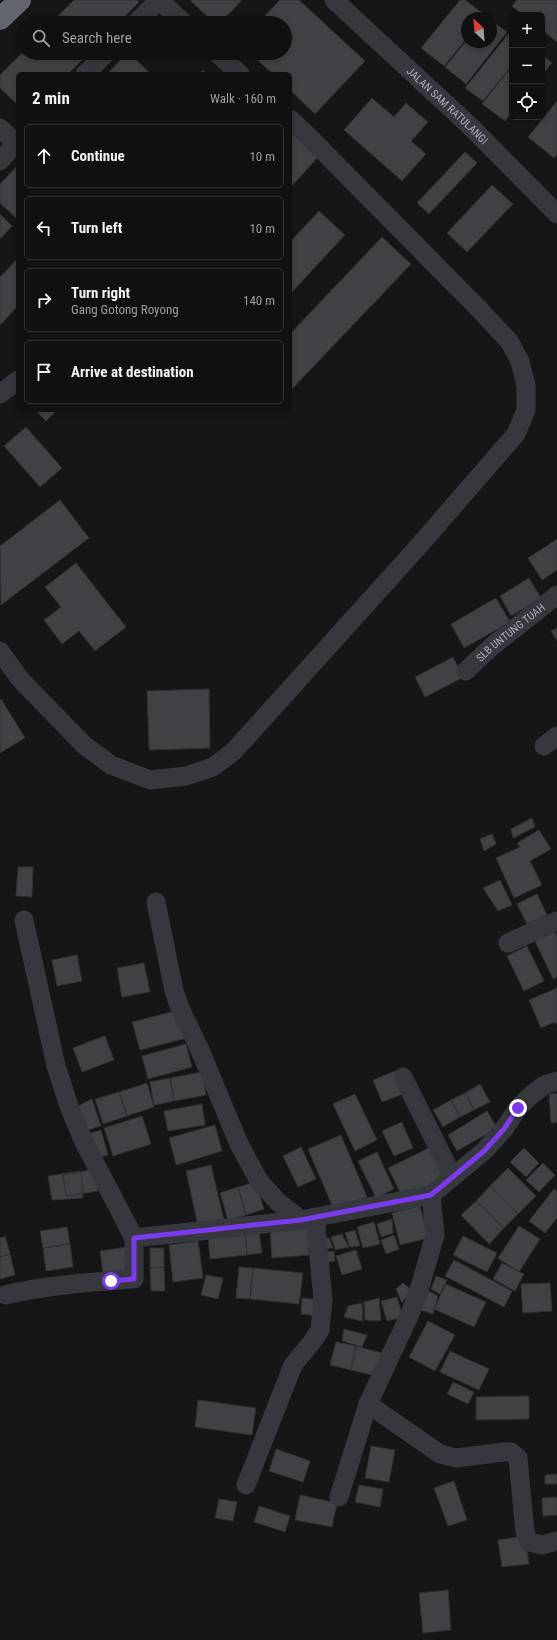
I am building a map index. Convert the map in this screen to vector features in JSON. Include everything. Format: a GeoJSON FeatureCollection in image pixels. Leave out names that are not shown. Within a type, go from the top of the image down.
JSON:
{"type":"FeatureCollection","features":[{"type":"Feature","properties":{"kind":"highway"},"geometry":{"type":"LineString","coordinates":[[0,19],[20,0]]}},
{"type":"Feature","properties":{"kind":"street"},"geometry":{"type":"LineString","coordinates":[[143,16],[159,0],[176,16]]}},
{"type":"Feature","properties":{"kind":"street","name":"JALAN SAM RATULANGI"},"geometry":{"type":"LineString","coordinates":[[334,0],[471,127],[557,214]]}},
{"type":"Feature","properties":{"kind":"street"},"geometry":{"type":"LineString","coordinates":[[87,72],[99,60]]}},
{"type":"Feature","properties":{"kind":"street"},"geometry":{"type":"LineString","coordinates":[[225,60],[238,72]]}},
{"type":"Feature","properties":{"kind":"street"},"geometry":{"type":"LineString","coordinates":[[0,651],[25,684],[84,745],[111,765],[150,780],[186,776],[213,766],[233,752],[417,548],[516,434],[526,410],[526,386],[520,361],[509,341],[292,121]]}},
{"type":"Feature","properties":{"kind":"street"},"geometry":{"type":"LineString","coordinates":[[0,128],[16,141]]}},
{"type":"Feature","properties":{"kind":"street"},"geometry":{"type":"LineString","coordinates":[[0,161],[16,143]]}},
{"type":"Feature","properties":{"kind":"street"},"geometry":{"type":"LineString","coordinates":[[0,394],[16,382]]}},
{"type":"Feature","properties":{"kind":"street","name":"SLB UNTUNG TUAH"},"geometry":{"type":"LineString","coordinates":[[466,671],[491,647],[557,595]]}},
{"type":"Feature","properties":{"kind":"street"},"geometry":{"type":"LineString","coordinates":[[156,902],[174,991],[239,1144],[259,1181],[278,1202],[308,1218]]}},
{"type":"Feature","properties":{"kind":"street"},"geometry":{"type":"LineString","coordinates":[[5,1295],[54,1286],[134,1279],[134,1238],[83,1140],[69,1106],[56,1066],[24,920]]}},
{"type":"Feature","properties":{"kind":"street"},"geometry":{"type":"LineString","coordinates":[[508,942],[557,921]]}},
{"type":"Feature","properties":{"kind":"street"},"geometry":{"type":"LineString","coordinates":[[403,1077],[453,1177]]}},
{"type":"Feature","properties":{"kind":"street"},"geometry":{"type":"LineString","coordinates":[[134,1238],[308,1218],[431,1195],[484,1151],[504,1129],[518,1108],[529,1097],[544,1085],[557,1081]]}},
{"type":"Feature","properties":{"kind":"street"},"geometry":{"type":"LineString","coordinates":[[339,1497],[368,1404],[410,1314],[419,1290],[435,1235],[431,1195]]}},
{"type":"Feature","properties":{"kind":"street"},"geometry":{"type":"LineString","coordinates":[[246,1485],[293,1365],[320,1330],[323,1300],[308,1218]]}},
{"type":"Feature","properties":{"kind":"street"},"geometry":{"type":"LineString","coordinates":[[368,1404],[440,1454],[456,1458],[511,1452],[518,1458],[525,1532],[529,1542],[542,1545],[557,1541]]}},
{"type":"Feature","properties":{"kind":"building"},"geometry":{"type":"Polygon","coordinates":[[[74,0],[137,0],[139,2],[125,16],[58,16],[74,0]]]}},
{"type":"Feature","properties":{"kind":"building"},"geometry":{"type":"Polygon","coordinates":[[[190,0],[242,0],[227,16],[207,16],[190,0]]]}},
{"type":"Feature","properties":{"kind":"building"},"geometry":{"type":"Polygon","coordinates":[[[280,0],[299,0],[365,61],[315,114],[292,92],[292,72],[271,72],[258,60],[292,60],[292,16],[265,16],[280,0]]]}},
{"type":"Feature","properties":{"kind":"building"},"geometry":{"type":"Polygon","coordinates":[[[460,0],[465,0],[481,12],[461,12],[461,45],[444,66],[421,48],[460,0]]]}},
{"type":"Feature","properties":{"kind":"building"},"geometry":{"type":"Polygon","coordinates":[[[517,0],[557,0],[557,42],[545,32],[545,12],[519,12],[512,6],[517,0]]]}},
{"type":"Feature","properties":{"kind":"building"},"geometry":{"type":"Polygon","coordinates":[[[497,24],[507,32],[497,45],[497,24]]]}},
{"type":"Feature","properties":{"kind":"building"},"geometry":{"type":"Polygon","coordinates":[[[509,33],[509,69],[483,101],[465,88],[509,33]]]}},
{"type":"Feature","properties":{"kind":"building"},"geometry":{"type":"Polygon","coordinates":[[[461,47],[494,48],[466,84],[445,67],[461,47]]]}},
{"type":"Feature","properties":{"kind":"building"},"geometry":{"type":"Polygon","coordinates":[[[545,57],[552,63],[545,71],[545,57]]]}},
{"type":"Feature","properties":{"kind":"building"},"geometry":{"type":"Polygon","coordinates":[[[16,59],[82,60],[70,72],[16,72],[16,103],[0,88],[0,75],[16,59]]]}},
{"type":"Feature","properties":{"kind":"building"},"geometry":{"type":"Polygon","coordinates":[[[120,60],[136,60],[149,72],[109,72],[120,60]]]}},
{"type":"Feature","properties":{"kind":"building"},"geometry":{"type":"Polygon","coordinates":[[[509,70],[509,116],[505,121],[482,104],[509,70]]]}},
{"type":"Feature","properties":{"kind":"building"},"geometry":{"type":"Polygon","coordinates":[[[372,98],[394,117],[406,103],[428,122],[411,141],[426,154],[402,181],[344,130],[372,98]]]}},
{"type":"Feature","properties":{"kind":"building"},"geometry":{"type":"Polygon","coordinates":[[[557,101],[557,154],[554,158],[528,137],[542,120],[545,120],[545,116],[557,101]]]}},
{"type":"Feature","properties":{"kind":"building"},"geometry":{"type":"Polygon","coordinates":[[[294,133],[319,156],[292,186],[292,136],[294,133]]]}},
{"type":"Feature","properties":{"kind":"building"},"geometry":{"type":"Polygon","coordinates":[[[465,152],[477,163],[429,214],[417,203],[465,152]]]}},
{"type":"Feature","properties":{"kind":"building"},"geometry":{"type":"Polygon","coordinates":[[[16,167],[16,218],[0,203],[0,184],[16,167]]]}},
{"type":"Feature","properties":{"kind":"building"},"geometry":{"type":"Polygon","coordinates":[[[492,185],[513,204],[467,252],[447,233],[492,185]]]}},
{"type":"Feature","properties":{"kind":"building"},"geometry":{"type":"Polygon","coordinates":[[[319,211],[345,235],[292,292],[292,240],[319,211]]]}},
{"type":"Feature","properties":{"kind":"building"},"geometry":{"type":"Polygon","coordinates":[[[0,214],[12,226],[0,239],[0,214]]]}},
{"type":"Feature","properties":{"kind":"building"},"geometry":{"type":"Polygon","coordinates":[[[382,237],[411,264],[292,389],[292,332],[382,237]]]}},
{"type":"Feature","properties":{"kind":"building"},"geometry":{"type":"Polygon","coordinates":[[[16,260],[16,308],[0,325],[0,277],[16,260]]]}},
{"type":"Feature","properties":{"kind":"building"},"geometry":{"type":"Polygon","coordinates":[[[37,412],[55,412],[46,421],[37,412]]]}},
{"type":"Feature","properties":{"kind":"building"},"geometry":{"type":"Polygon","coordinates":[[[26,427],[62,468],[40,487],[4,446],[26,427]]]}},
{"type":"Feature","properties":{"kind":"building"},"geometry":{"type":"Polygon","coordinates":[[[60,500],[89,538],[1,605],[0,546],[60,500]]]}},
{"type":"Feature","properties":{"kind":"building"},"geometry":{"type":"Polygon","coordinates":[[[557,539],[557,570],[542,580],[528,558],[557,539]]]}},
{"type":"Feature","properties":{"kind":"building"},"geometry":{"type":"Polygon","coordinates":[[[76,563],[126,627],[95,651],[79,631],[62,644],[44,620],[61,607],[45,587],[76,563]]]}},
{"type":"Feature","properties":{"kind":"building"},"geometry":{"type":"Polygon","coordinates":[[[529,578],[541,598],[511,616],[500,596],[529,578]]]}},
{"type":"Feature","properties":{"kind":"building"},"geometry":{"type":"Polygon","coordinates":[[[496,598],[510,622],[464,648],[451,624],[496,598]]]}},
{"type":"Feature","properties":{"kind":"building"},"geometry":{"type":"Polygon","coordinates":[[[557,628],[557,641],[551,631],[557,628]]]}},
{"type":"Feature","properties":{"kind":"building"},"geometry":{"type":"Polygon","coordinates":[[[453,657],[464,677],[425,697],[415,677],[453,657]]]}},
{"type":"Feature","properties":{"kind":"building"},"geometry":{"type":"Polygon","coordinates":[[[209,689],[210,748],[149,750],[147,691],[209,689]]]}},
{"type":"Feature","properties":{"kind":"building"},"geometry":{"type":"Polygon","coordinates":[[[1,699],[25,738],[0,753],[0,700],[1,699]]]}},
{"type":"Feature","properties":{"kind":"building"},"geometry":{"type":"Polygon","coordinates":[[[532,818],[535,827],[513,838],[511,829],[532,818]]]}},
{"type":"Feature","properties":{"kind":"building"},"geometry":{"type":"Polygon","coordinates":[[[539,830],[551,849],[530,861],[542,885],[514,898],[496,858],[520,847],[517,843],[539,830]]]}},
{"type":"Feature","properties":{"kind":"building"},"geometry":{"type":"Polygon","coordinates":[[[492,834],[496,844],[484,851],[480,839],[492,834]]]}},
{"type":"Feature","properties":{"kind":"building"},"geometry":{"type":"Polygon","coordinates":[[[18,867],[33,867],[32,897],[16,896],[18,867]]]}},
{"type":"Feature","properties":{"kind":"building"},"geometry":{"type":"Polygon","coordinates":[[[500,880],[512,905],[498,911],[483,888],[500,880]]]}},
{"type":"Feature","properties":{"kind":"building"},"geometry":{"type":"Polygon","coordinates":[[[537,894],[547,915],[527,924],[517,904],[537,894]]]}},
{"type":"Feature","properties":{"kind":"building"},"geometry":{"type":"Polygon","coordinates":[[[555,932],[557,936],[557,977],[553,979],[535,941],[555,932]]]}},
{"type":"Feature","properties":{"kind":"building"},"geometry":{"type":"Polygon","coordinates":[[[527,946],[544,981],[524,991],[507,956],[527,946]]]}},
{"type":"Feature","properties":{"kind":"building"},"geometry":{"type":"Polygon","coordinates":[[[77,955],[82,981],[57,986],[52,960],[77,955]]]}},
{"type":"Feature","properties":{"kind":"building"},"geometry":{"type":"Polygon","coordinates":[[[144,963],[150,992],[122,997],[117,968],[144,963]]]}},
{"type":"Feature","properties":{"kind":"building"},"geometry":{"type":"Polygon","coordinates":[[[557,988],[557,1025],[555,1022],[541,1028],[529,1000],[557,988]]]}},
{"type":"Feature","properties":{"kind":"building"},"geometry":{"type":"Polygon","coordinates":[[[179,1010],[187,1038],[140,1050],[132,1022],[179,1010]]]}},
{"type":"Feature","properties":{"kind":"building"},"geometry":{"type":"Polygon","coordinates":[[[105,1036],[114,1060],[82,1072],[73,1048],[105,1036]]]}},
{"type":"Feature","properties":{"kind":"building"},"geometry":{"type":"Polygon","coordinates":[[[186,1044],[192,1067],[148,1079],[142,1056],[186,1044]]]}},
{"type":"Feature","properties":{"kind":"building"},"geometry":{"type":"Polygon","coordinates":[[[395,1071],[403,1094],[382,1102],[373,1080],[395,1071]]]}},
{"type":"Feature","properties":{"kind":"building"},"geometry":{"type":"Polygon","coordinates":[[[202,1072],[206,1095],[174,1101],[170,1078],[202,1072]]]}},
{"type":"Feature","properties":{"kind":"building"},"geometry":{"type":"Polygon","coordinates":[[[170,1078],[174,1101],[154,1105],[150,1082],[170,1078]]]}},
{"type":"Feature","properties":{"kind":"building"},"geometry":{"type":"Polygon","coordinates":[[[147,1083],[154,1107],[127,1116],[119,1092],[147,1083]]]}},
{"type":"Feature","properties":{"kind":"building"},"geometry":{"type":"Polygon","coordinates":[[[480,1084],[490,1102],[474,1110],[465,1093],[480,1084]]]}},
{"type":"Feature","properties":{"kind":"building"},"geometry":{"type":"Polygon","coordinates":[[[119,1092],[127,1116],[103,1124],[95,1099],[119,1092]]]}},
{"type":"Feature","properties":{"kind":"building"},"geometry":{"type":"Polygon","coordinates":[[[465,1093],[474,1110],[460,1117],[451,1100],[465,1093]]]}},
{"type":"Feature","properties":{"kind":"building"},"geometry":{"type":"Polygon","coordinates":[[[557,1093],[557,1122],[551,1123],[549,1094],[557,1093]]]}},
{"type":"Feature","properties":{"kind":"building"},"geometry":{"type":"Polygon","coordinates":[[[355,1094],[377,1140],[355,1151],[333,1104],[355,1094]]]}},
{"type":"Feature","properties":{"kind":"building"},"geometry":{"type":"Polygon","coordinates":[[[92,1099],[101,1126],[84,1131],[76,1107],[92,1099]]]}},
{"type":"Feature","properties":{"kind":"building"},"geometry":{"type":"Polygon","coordinates":[[[451,1100],[460,1117],[443,1127],[433,1110],[451,1100]]]}},
{"type":"Feature","properties":{"kind":"building"},"geometry":{"type":"Polygon","coordinates":[[[202,1104],[205,1125],[168,1131],[164,1111],[202,1104]]]}},
{"type":"Feature","properties":{"kind":"building"},"geometry":{"type":"Polygon","coordinates":[[[487,1111],[497,1128],[457,1151],[448,1135],[487,1111]]]}},
{"type":"Feature","properties":{"kind":"building"},"geometry":{"type":"Polygon","coordinates":[[[142,1116],[151,1144],[113,1156],[104,1128],[142,1116]]]}},
{"type":"Feature","properties":{"kind":"building"},"geometry":{"type":"Polygon","coordinates":[[[402,1122],[413,1148],[394,1156],[382,1131],[402,1122]]]}},
{"type":"Feature","properties":{"kind":"building"},"geometry":{"type":"Polygon","coordinates":[[[215,1125],[222,1151],[176,1165],[169,1138],[215,1125]]]}},
{"type":"Feature","properties":{"kind":"building"},"geometry":{"type":"Polygon","coordinates":[[[101,1130],[108,1155],[97,1158],[87,1134],[101,1130]]]}},
{"type":"Feature","properties":{"kind":"building"},"geometry":{"type":"Polygon","coordinates":[[[341,1135],[367,1197],[334,1210],[308,1149],[341,1135]]]}},
{"type":"Feature","properties":{"kind":"building"},"geometry":{"type":"Polygon","coordinates":[[[301,1147],[316,1179],[298,1187],[283,1156],[301,1147]]]}},
{"type":"Feature","properties":{"kind":"building"},"geometry":{"type":"Polygon","coordinates":[[[431,1147],[446,1177],[403,1198],[388,1168],[431,1147]]]}},
{"type":"Feature","properties":{"kind":"building"},"geometry":{"type":"Polygon","coordinates":[[[524,1148],[539,1163],[526,1177],[510,1162],[524,1148]]]}},
{"type":"Feature","properties":{"kind":"building"},"geometry":{"type":"Polygon","coordinates":[[[377,1152],[394,1189],[376,1198],[358,1161],[377,1152]]]}},
{"type":"Feature","properties":{"kind":"building"},"geometry":{"type":"Polygon","coordinates":[[[543,1163],[555,1175],[539,1192],[526,1180],[543,1163]]]}},
{"type":"Feature","properties":{"kind":"building"},"geometry":{"type":"Polygon","coordinates":[[[211,1165],[224,1220],[198,1226],[186,1171],[211,1165]]]}},
{"type":"Feature","properties":{"kind":"building"},"geometry":{"type":"Polygon","coordinates":[[[508,1168],[536,1196],[518,1214],[490,1186],[508,1168]]]}},
{"type":"Feature","properties":{"kind":"building"},"geometry":{"type":"Polygon","coordinates":[[[95,1169],[98,1191],[66,1196],[63,1175],[95,1169]]]}},
{"type":"Feature","properties":{"kind":"building"},"geometry":{"type":"Polygon","coordinates":[[[81,1171],[83,1198],[52,1200],[48,1176],[81,1171]]]}},
{"type":"Feature","properties":{"kind":"building"},"geometry":{"type":"Polygon","coordinates":[[[255,1182],[264,1209],[246,1215],[238,1187],[255,1182]]]}},
{"type":"Feature","properties":{"kind":"building"},"geometry":{"type":"Polygon","coordinates":[[[490,1186],[518,1214],[504,1228],[476,1201],[490,1186]]]}},
{"type":"Feature","properties":{"kind":"building"},"geometry":{"type":"Polygon","coordinates":[[[238,1187],[246,1215],[228,1220],[220,1193],[238,1187]]]}},
{"type":"Feature","properties":{"kind":"building"},"geometry":{"type":"Polygon","coordinates":[[[554,1189],[557,1191],[557,1218],[545,1233],[529,1221],[554,1189]]]}},
{"type":"Feature","properties":{"kind":"building"},"geometry":{"type":"Polygon","coordinates":[[[476,1201],[504,1228],[489,1244],[461,1215],[476,1201]]]}},
{"type":"Feature","properties":{"kind":"building"},"geometry":{"type":"Polygon","coordinates":[[[420,1206],[428,1238],[400,1245],[392,1213],[420,1206]]]}},
{"type":"Feature","properties":{"kind":"building"},"geometry":{"type":"Polygon","coordinates":[[[392,1219],[393,1233],[381,1237],[377,1224],[392,1219]]]}},
{"type":"Feature","properties":{"kind":"building"},"geometry":{"type":"Polygon","coordinates":[[[374,1222],[380,1244],[363,1248],[357,1227],[374,1222]]]}},
{"type":"Feature","properties":{"kind":"building"},"geometry":{"type":"Polygon","coordinates":[[[519,1226],[540,1239],[519,1272],[498,1258],[519,1226]]]}},
{"type":"Feature","properties":{"kind":"building"},"geometry":{"type":"Polygon","coordinates":[[[67,1227],[70,1244],[43,1248],[40,1231],[67,1227]]]}},
{"type":"Feature","properties":{"kind":"building"},"geometry":{"type":"Polygon","coordinates":[[[308,1228],[309,1255],[272,1258],[270,1230],[308,1228]]]}},
{"type":"Feature","properties":{"kind":"building"},"geometry":{"type":"Polygon","coordinates":[[[355,1230],[360,1246],[350,1247],[345,1233],[355,1230]]]}},
{"type":"Feature","properties":{"kind":"building"},"geometry":{"type":"Polygon","coordinates":[[[259,1231],[262,1253],[247,1255],[245,1232],[259,1231]]]}},
{"type":"Feature","properties":{"kind":"building"},"geometry":{"type":"Polygon","coordinates":[[[245,1232],[247,1255],[210,1259],[208,1236],[245,1232]]]}},
{"type":"Feature","properties":{"kind":"building"},"geometry":{"type":"Polygon","coordinates":[[[342,1234],[349,1247],[335,1250],[331,1237],[342,1234]]]}},
{"type":"Feature","properties":{"kind":"building"},"geometry":{"type":"Polygon","coordinates":[[[394,1235],[399,1249],[386,1254],[381,1240],[394,1235]]]}},
{"type":"Feature","properties":{"kind":"building"},"geometry":{"type":"Polygon","coordinates":[[[5,1236],[10,1254],[0,1257],[0,1238],[5,1236]]]}},
{"type":"Feature","properties":{"kind":"building"},"geometry":{"type":"Polygon","coordinates":[[[463,1236],[497,1253],[487,1272],[453,1255],[463,1236]]]}},
{"type":"Feature","properties":{"kind":"building"},"geometry":{"type":"Polygon","coordinates":[[[325,1238],[329,1238],[333,1248],[325,1249],[325,1238]]]}},
{"type":"Feature","properties":{"kind":"building"},"geometry":{"type":"Polygon","coordinates":[[[198,1241],[203,1278],[173,1282],[169,1245],[198,1241]]]}},
{"type":"Feature","properties":{"kind":"building"},"geometry":{"type":"Polygon","coordinates":[[[70,1244],[73,1267],[46,1271],[43,1248],[70,1244]]]}},
{"type":"Feature","properties":{"kind":"building"},"geometry":{"type":"Polygon","coordinates":[[[127,1247],[129,1270],[103,1273],[100,1251],[127,1247]]]}},
{"type":"Feature","properties":{"kind":"building"},"geometry":{"type":"Polygon","coordinates":[[[150,1248],[164,1248],[164,1267],[150,1268],[150,1248]]]}},
{"type":"Feature","properties":{"kind":"building"},"geometry":{"type":"Polygon","coordinates":[[[356,1250],[362,1269],[342,1275],[336,1256],[356,1250]]]}},
{"type":"Feature","properties":{"kind":"building"},"geometry":{"type":"Polygon","coordinates":[[[334,1251],[335,1261],[324,1263],[324,1252],[334,1251]]]}},
{"type":"Feature","properties":{"kind":"building"},"geometry":{"type":"Polygon","coordinates":[[[10,1254],[15,1275],[0,1279],[0,1257],[10,1254]]]}},
{"type":"Feature","properties":{"kind":"building"},"geometry":{"type":"Polygon","coordinates":[[[454,1260],[512,1291],[504,1307],[445,1276],[454,1260]]]}},
{"type":"Feature","properties":{"kind":"building"},"geometry":{"type":"Polygon","coordinates":[[[502,1263],[524,1274],[515,1291],[493,1279],[502,1263]]]}},
{"type":"Feature","properties":{"kind":"building"},"geometry":{"type":"Polygon","coordinates":[[[164,1267],[165,1291],[151,1291],[150,1268],[164,1267]]]}},
{"type":"Feature","properties":{"kind":"building"},"geometry":{"type":"Polygon","coordinates":[[[239,1267],[253,1268],[250,1299],[236,1298],[239,1267]]]}},
{"type":"Feature","properties":{"kind":"building"},"geometry":{"type":"Polygon","coordinates":[[[253,1268],[303,1273],[299,1304],[250,1299],[253,1268]]]}},
{"type":"Feature","properties":{"kind":"building"},"geometry":{"type":"Polygon","coordinates":[[[206,1275],[223,1278],[218,1299],[201,1295],[206,1275]]]}},
{"type":"Feature","properties":{"kind":"building"},"geometry":{"type":"Polygon","coordinates":[[[436,1276],[447,1280],[440,1294],[431,1289],[436,1276]]]}},
{"type":"Feature","properties":{"kind":"building"},"geometry":{"type":"Polygon","coordinates":[[[403,1283],[411,1290],[402,1303],[396,1289],[403,1283]]]}},
{"type":"Feature","properties":{"kind":"building"},"geometry":{"type":"Polygon","coordinates":[[[550,1283],[552,1311],[523,1313],[521,1284],[550,1283]]]}},
{"type":"Feature","properties":{"kind":"building"},"geometry":{"type":"Polygon","coordinates":[[[446,1284],[486,1302],[474,1327],[434,1309],[446,1284]]]}},
{"type":"Feature","properties":{"kind":"building"},"geometry":{"type":"Polygon","coordinates":[[[429,1291],[438,1296],[433,1314],[420,1310],[429,1291]]]}},
{"type":"Feature","properties":{"kind":"building"},"geometry":{"type":"Polygon","coordinates":[[[397,1297],[403,1317],[387,1321],[381,1301],[397,1297]]]}},
{"type":"Feature","properties":{"kind":"building"},"geometry":{"type":"Polygon","coordinates":[[[302,1298],[322,1300],[320,1316],[301,1314],[302,1298]]]}},
{"type":"Feature","properties":{"kind":"building"},"geometry":{"type":"Polygon","coordinates":[[[379,1298],[381,1321],[365,1320],[364,1302],[379,1298]]]}},
{"type":"Feature","properties":{"kind":"building"},"geometry":{"type":"Polygon","coordinates":[[[362,1303],[363,1321],[344,1317],[348,1306],[362,1303]]]}},
{"type":"Feature","properties":{"kind":"building"},"geometry":{"type":"Polygon","coordinates":[[[428,1321],[455,1335],[435,1371],[409,1357],[428,1321]]]}},
{"type":"Feature","properties":{"kind":"building"},"geometry":{"type":"Polygon","coordinates":[[[344,1329],[367,1335],[362,1347],[342,1341],[344,1329]]]}},
{"type":"Feature","properties":{"kind":"building"},"geometry":{"type":"Polygon","coordinates":[[[336,1342],[356,1346],[351,1370],[330,1365],[336,1342]]]}},
{"type":"Feature","properties":{"kind":"building"},"geometry":{"type":"Polygon","coordinates":[[[356,1346],[382,1353],[376,1376],[351,1370],[356,1346]]]}},
{"type":"Feature","properties":{"kind":"building"},"geometry":{"type":"Polygon","coordinates":[[[450,1351],[489,1369],[479,1390],[440,1372],[450,1351]]]}},
{"type":"Feature","properties":{"kind":"building"},"geometry":{"type":"Polygon","coordinates":[[[453,1382],[474,1392],[468,1404],[447,1394],[453,1382]]]}},
{"type":"Feature","properties":{"kind":"building"},"geometry":{"type":"Polygon","coordinates":[[[529,1396],[529,1419],[476,1420],[476,1397],[529,1396]]]}},
{"type":"Feature","properties":{"kind":"building"},"geometry":{"type":"Polygon","coordinates":[[[198,1400],[256,1408],[252,1435],[195,1427],[198,1400]]]}},
{"type":"Feature","properties":{"kind":"building"},"geometry":{"type":"Polygon","coordinates":[[[371,1446],[395,1450],[389,1482],[365,1478],[371,1446]]]}},
{"type":"Feature","properties":{"kind":"building"},"geometry":{"type":"Polygon","coordinates":[[[276,1449],[310,1461],[303,1482],[269,1471],[276,1449]]]}},
{"type":"Feature","properties":{"kind":"building"},"geometry":{"type":"Polygon","coordinates":[[[557,1474],[557,1484],[545,1484],[545,1475],[557,1474]]]}},
{"type":"Feature","properties":{"kind":"building"},"geometry":{"type":"Polygon","coordinates":[[[454,1481],[467,1520],[448,1526],[434,1488],[454,1481]]]}},
{"type":"Feature","properties":{"kind":"building"},"geometry":{"type":"Polygon","coordinates":[[[359,1485],[383,1489],[380,1507],[355,1502],[359,1485]]]}},
{"type":"Feature","properties":{"kind":"building"},"geometry":{"type":"Polygon","coordinates":[[[300,1495],[337,1503],[332,1527],[295,1520],[300,1495]]]}},
{"type":"Feature","properties":{"kind":"building"},"geometry":{"type":"Polygon","coordinates":[[[557,1497],[557,1515],[543,1516],[542,1498],[557,1497]]]}},
{"type":"Feature","properties":{"kind":"building"},"geometry":{"type":"Polygon","coordinates":[[[219,1499],[237,1502],[233,1521],[215,1518],[219,1499]]]}},
{"type":"Feature","properties":{"kind":"building"},"geometry":{"type":"Polygon","coordinates":[[[259,1506],[290,1516],[285,1532],[254,1522],[259,1506]]]}},
{"type":"Feature","properties":{"kind":"building"},"geometry":{"type":"Polygon","coordinates":[[[525,1536],[529,1564],[502,1567],[498,1540],[525,1536]]]}},
{"type":"Feature","properties":{"kind":"building"},"geometry":{"type":"Polygon","coordinates":[[[448,1590],[451,1630],[423,1633],[419,1593],[448,1590]]]}},
{"type":"Feature","properties":{"kind":"route"},"geometry":{"type":"LineString","coordinates":[[111,1281],[134,1279],[134,1238],[301,1220],[431,1195],[484,1151],[504,1129],[518,1108]]}}]}
